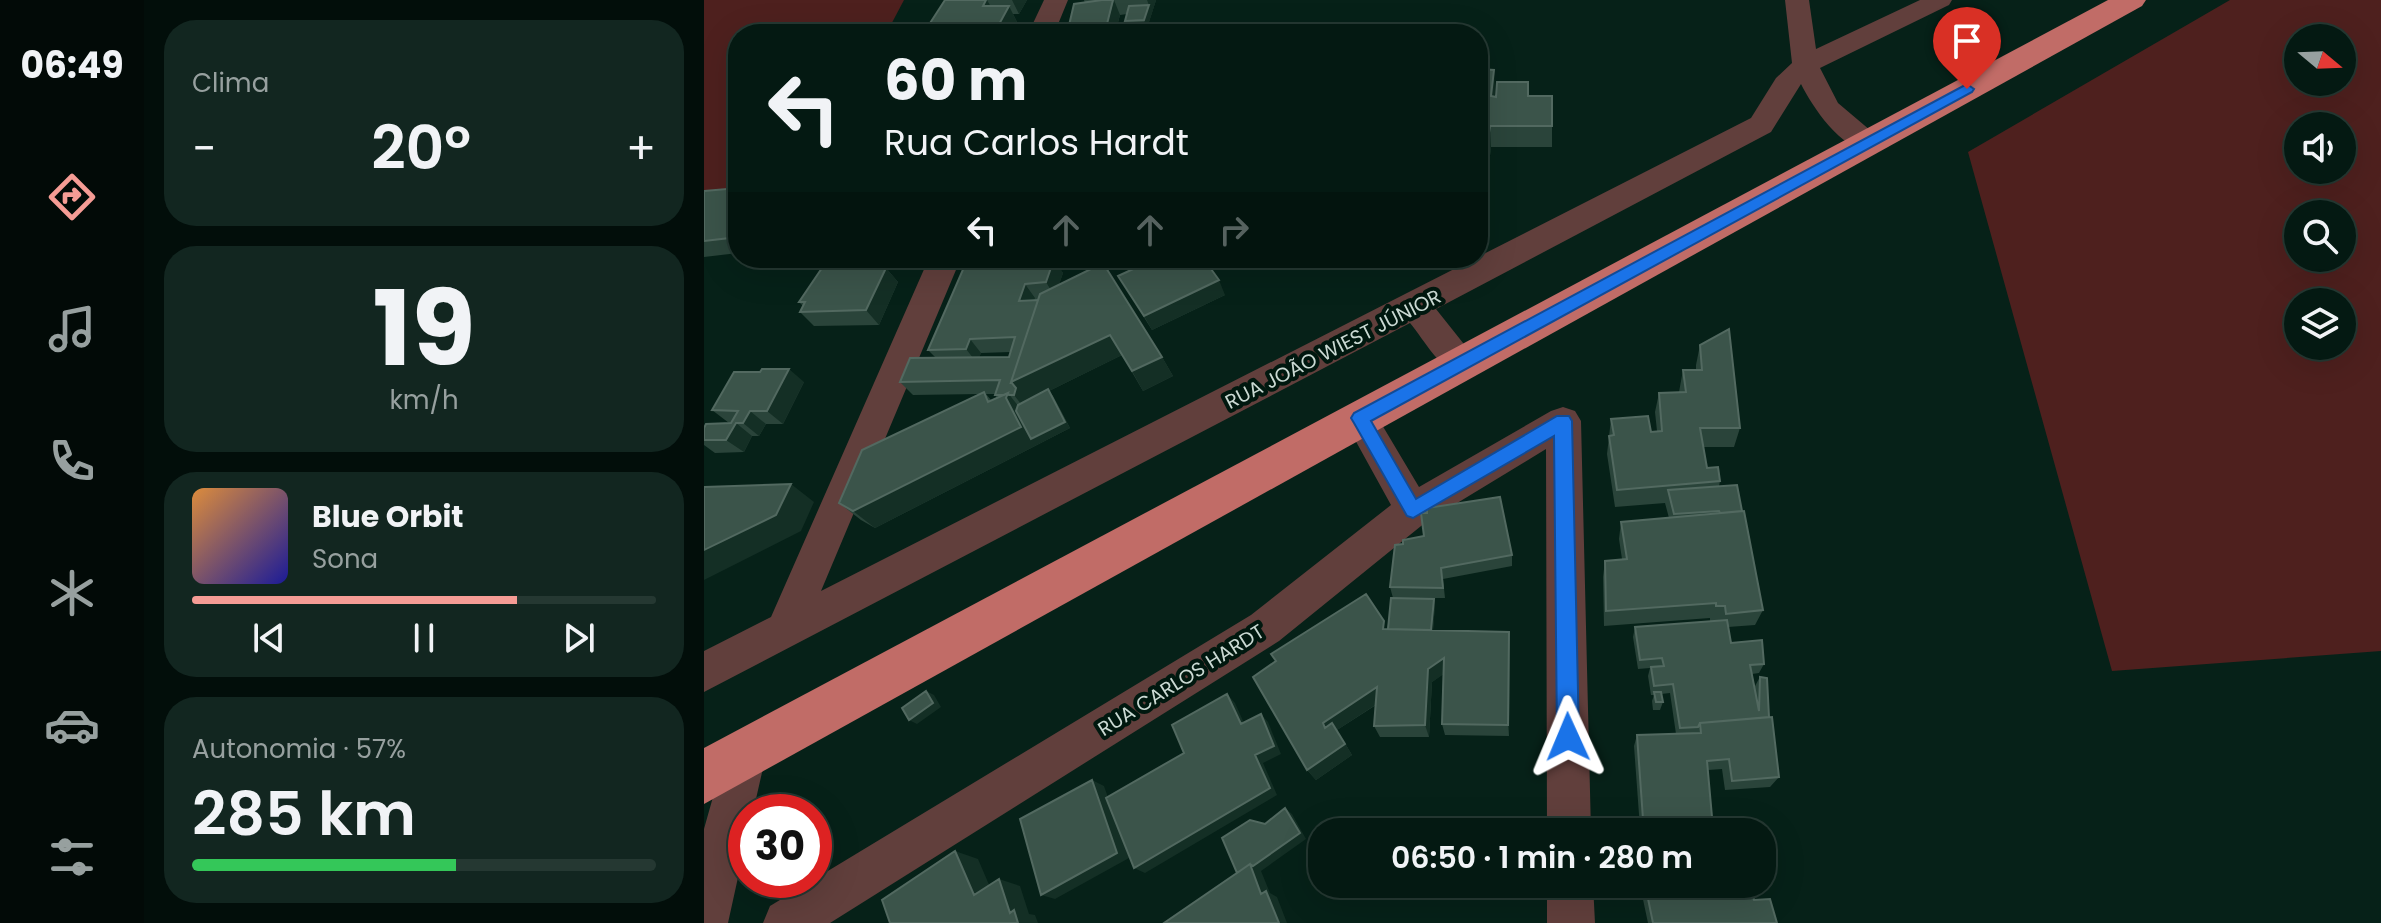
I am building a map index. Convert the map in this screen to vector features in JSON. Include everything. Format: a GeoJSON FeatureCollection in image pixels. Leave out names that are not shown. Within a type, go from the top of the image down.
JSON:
{"type":"FeatureCollection","features":[{"type":"Feature","properties":{"kind":"highway"},"geometry":{"type":"LineString","coordinates":[[724,766],[2131,0]]}},
{"type":"Feature","properties":{"kind":"street"},"geometry":{"type":"LineString","coordinates":[[1045,24],[1056,0]]}},
{"type":"Feature","properties":{"kind":"street"},"geometry":{"type":"LineString","coordinates":[[1797,0],[1805,65],[1827,108],[1867,143]]}},
{"type":"Feature","properties":{"kind":"street","name":"RUA JOÃO WIEST JÚNIOR"},"geometry":{"type":"LineString","coordinates":[[704,672],[1416,307],[1761,125],[1786,84],[1805,65],[1940,0]]}},
{"type":"Feature","properties":{"kind":"street"},"geometry":{"type":"LineString","coordinates":[[785,630],[941,268]]}},
{"type":"Feature","properties":{"kind":"street"},"geometry":{"type":"LineString","coordinates":[[1416,307],[1462,363]]}},
{"type":"Feature","properties":{"kind":"street"},"geometry":{"type":"LineString","coordinates":[[1360,418],[1413,510]]}},
{"type":"Feature","properties":{"kind":"street","name":"RUA CARLOS HARDT"},"geometry":{"type":"LineString","coordinates":[[787,923],[1265,628],[1413,510],[1563,421],[1569,818]]}},
{"type":"Feature","properties":{"kind":"street"},"geometry":{"type":"LineString","coordinates":[[704,923],[724,766]]}},
{"type":"Feature","properties":{"kind":"street"},"geometry":{"type":"LineString","coordinates":[[1570,898],[1571,923]]}},
{"type":"Feature","properties":{"kind":"shaded area"},"geometry":{"type":"Polygon","coordinates":[[[704,0],[904,0],[891,24],[728,24],[728,189],[704,197],[704,0]]]}},
{"type":"Feature","properties":{"kind":"shaded area"},"geometry":{"type":"Polygon","coordinates":[[[2230,0],[2381,0],[2381,651],[2112,671],[1968,152],[2230,0]]]}},
{"type":"Feature","properties":{"kind":"building"},"geometry":{"type":"Polygon","coordinates":[[[945,0],[986,0],[983,6],[1009,6],[999,24],[929,24],[945,0]]]}},
{"type":"Feature","properties":{"kind":"building"},"geometry":{"type":"Polygon","coordinates":[[[1113,0],[1107,24],[1069,24],[1074,4],[1113,0]]]}},
{"type":"Feature","properties":{"kind":"building"},"geometry":{"type":"Polygon","coordinates":[[[1149,5],[1144,20],[1125,21],[1129,6],[1149,5]]]}},
{"type":"Feature","properties":{"kind":"building"},"geometry":{"type":"Polygon","coordinates":[[[1488,70],[1494,70],[1491,96],[1496,97],[1497,82],[1528,82],[1528,96],[1552,96],[1552,126],[1490,126],[1488,139],[1488,70]]]}},
{"type":"Feature","properties":{"kind":"building"},"geometry":{"type":"Polygon","coordinates":[[[728,189],[728,238],[704,241],[704,191],[728,189]]]}},
{"type":"Feature","properties":{"kind":"building"},"geometry":{"type":"Polygon","coordinates":[[[822,268],[886,268],[866,310],[800,312],[805,302],[799,302],[822,268]]]}},
{"type":"Feature","properties":{"kind":"building"},"geometry":{"type":"Polygon","coordinates":[[[964,268],[1051,268],[1046,282],[1025,284],[1019,301],[1038,300],[1011,382],[1016,388],[1014,395],[995,395],[1000,380],[900,382],[910,358],[1009,357],[1015,337],[970,339],[966,349],[928,350],[964,268]]]}},
{"type":"Feature","properties":{"kind":"building"},"geometry":{"type":"Polygon","coordinates":[[[1093,268],[1106,268],[1162,357],[1132,371],[1110,335],[1011,382],[1040,294],[1093,268]]]}},
{"type":"Feature","properties":{"kind":"building"},"geometry":{"type":"Polygon","coordinates":[[[1135,268],[1210,268],[1219,280],[1144,316],[1118,276],[1135,268]]]}},
{"type":"Feature","properties":{"kind":"building"},"geometry":{"type":"Polygon","coordinates":[[[1729,329],[1740,428],[1700,428],[1707,468],[1718,467],[1720,481],[1617,490],[1609,436],[1614,435],[1611,419],[1648,416],[1651,432],[1662,431],[1659,393],[1686,392],[1683,370],[1702,370],[1700,345],[1729,329]]]}},
{"type":"Feature","properties":{"kind":"building"},"geometry":{"type":"Polygon","coordinates":[[[762,369],[789,369],[767,411],[750,411],[743,423],[736,423],[726,440],[704,440],[706,424],[731,423],[738,411],[712,410],[734,372],[760,372],[762,369]]]}},
{"type":"Feature","properties":{"kind":"building"},"geometry":{"type":"Polygon","coordinates":[[[1048,389],[1065,422],[1031,439],[1016,411],[1018,405],[1048,389]]]}},
{"type":"Feature","properties":{"kind":"building"},"geometry":{"type":"Polygon","coordinates":[[[984,392],[988,402],[1008,393],[1006,398],[1021,427],[853,511],[839,503],[862,450],[984,392]]]}},
{"type":"Feature","properties":{"kind":"building"},"geometry":{"type":"Polygon","coordinates":[[[791,484],[776,515],[704,550],[704,487],[791,484]]]}},
{"type":"Feature","properties":{"kind":"building"},"geometry":{"type":"Polygon","coordinates":[[[1737,485],[1742,511],[1674,514],[1668,490],[1737,485]]]}},
{"type":"Feature","properties":{"kind":"building"},"geometry":{"type":"Polygon","coordinates":[[[1500,497],[1512,555],[1441,568],[1443,588],[1390,587],[1395,545],[1403,544],[1403,540],[1424,536],[1421,513],[1427,513],[1427,508],[1500,497]]]}},
{"type":"Feature","properties":{"kind":"building"},"geometry":{"type":"Polygon","coordinates":[[[1744,511],[1763,610],[1726,614],[1725,606],[1716,606],[1716,603],[1606,611],[1605,561],[1627,559],[1621,522],[1744,511]]]}},
{"type":"Feature","properties":{"kind":"building"},"geometry":{"type":"Polygon","coordinates":[[[1366,594],[1384,621],[1383,629],[1509,632],[1508,725],[1442,724],[1444,658],[1428,669],[1425,725],[1374,726],[1377,687],[1323,723],[1325,728],[1332,723],[1345,744],[1307,770],[1253,677],[1276,661],[1271,654],[1366,594]]]}},
{"type":"Feature","properties":{"kind":"building"},"geometry":{"type":"Polygon","coordinates":[[[1391,598],[1434,599],[1431,630],[1388,629],[1391,598]]]}},
{"type":"Feature","properties":{"kind":"building"},"geometry":{"type":"Polygon","coordinates":[[[1727,620],[1731,643],[1762,640],[1764,664],[1750,665],[1759,711],[1760,677],[1767,678],[1769,717],[1700,723],[1698,727],[1680,728],[1673,684],[1654,686],[1651,667],[1664,666],[1662,658],[1640,660],[1635,627],[1727,620]]]}},
{"type":"Feature","properties":{"kind":"building"},"geometry":{"type":"Polygon","coordinates":[[[926,691],[933,703],[909,720],[902,708],[926,691]]]}},
{"type":"Feature","properties":{"kind":"building"},"geometry":{"type":"Polygon","coordinates":[[[1654,692],[1661,692],[1663,702],[1656,702],[1654,692]]]}},
{"type":"Feature","properties":{"kind":"building"},"geometry":{"type":"Polygon","coordinates":[[[1227,694],[1241,724],[1261,714],[1274,746],[1255,755],[1270,788],[1134,868],[1106,798],[1184,753],[1172,725],[1227,694]]]}},
{"type":"Feature","properties":{"kind":"building"},"geometry":{"type":"Polygon","coordinates":[[[1772,717],[1779,777],[1732,781],[1729,759],[1707,761],[1712,817],[1643,818],[1637,735],[1701,733],[1700,723],[1772,717]]]}},
{"type":"Feature","properties":{"kind":"building"},"geometry":{"type":"Polygon","coordinates":[[[1092,780],[1117,853],[1041,895],[1020,819],[1092,780]]]}},
{"type":"Feature","properties":{"kind":"building"},"geometry":{"type":"Polygon","coordinates":[[[1285,808],[1300,833],[1253,866],[1250,864],[1237,873],[1222,838],[1250,820],[1265,824],[1285,808]]]}},
{"type":"Feature","properties":{"kind":"building"},"geometry":{"type":"Polygon","coordinates":[[[955,851],[974,895],[999,879],[1010,913],[1014,910],[1018,923],[890,923],[882,900],[955,851]]]}},
{"type":"Feature","properties":{"kind":"building"},"geometry":{"type":"Polygon","coordinates":[[[1250,864],[1261,894],[1266,891],[1279,923],[1164,923],[1250,864]]]}},
{"type":"Feature","properties":{"kind":"building"},"geometry":{"type":"Polygon","coordinates":[[[1648,898],[1770,899],[1777,923],[1653,923],[1648,898]]]}},
{"type":"Feature","properties":{"kind":"route"},"geometry":{"type":"LineString","coordinates":[[1568,737],[1563,421],[1413,510],[1360,418],[1967,89]]}}]}
